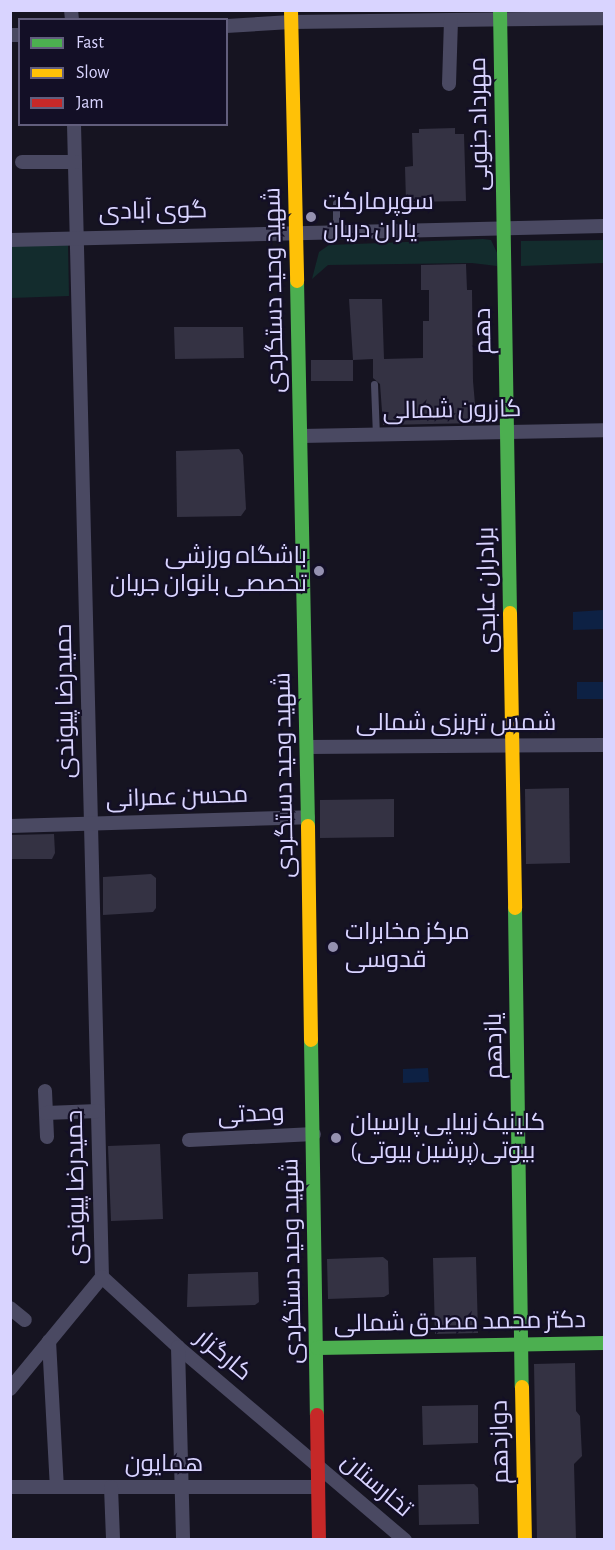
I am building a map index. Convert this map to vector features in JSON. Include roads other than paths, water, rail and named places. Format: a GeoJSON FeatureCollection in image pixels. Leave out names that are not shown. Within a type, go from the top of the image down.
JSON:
{"type":"FeatureCollection","features":[{"type":"Feature","properties":{"kind":"main road","name":"مهرداد جنوبی"},"geometry":{"type":"LineString","coordinates":[[500,15],[505,228]]}},
{"type":"Feature","properties":{"kind":"main road","name":"شهید وحید دستگردی"},"geometry":{"type":"LineString","coordinates":[[291,16],[307,747],[319,1539]]}},
{"type":"Feature","properties":{"kind":"main road","name":"دهم"},"geometry":{"type":"LineString","coordinates":[[505,228],[508,432]]}},
{"type":"Feature","properties":{"kind":"main road","name":"برادران عابدی"},"geometry":{"type":"LineString","coordinates":[[508,432],[513,746]]}},
{"type":"Feature","properties":{"kind":"main road","name":"یازدهم"},"geometry":{"type":"LineString","coordinates":[[513,746],[522,1344]]}},
{"type":"Feature","properties":{"kind":"main road","name":"دکتر محمد مصدق شمالی"},"geometry":{"type":"LineString","coordinates":[[317,1348],[604,1343]]}},
{"type":"Feature","properties":{"kind":"main road","name":"دوازدهم"},"geometry":{"type":"LineString","coordinates":[[522,1344],[525,1539]]}},
{"type":"Feature","properties":{"kind":"street"},"geometry":{"type":"LineString","coordinates":[[228,26],[291,16],[451,20],[500,15],[604,18]]}},
{"type":"Feature","properties":{"kind":"street"},"geometry":{"type":"LineString","coordinates":[[449,84],[451,20]]}},
{"type":"Feature","properties":{"kind":"street","name":"حمیدرضا پیوندی"},"geometry":{"type":"LineString","coordinates":[[74,126],[102,1277]]}},
{"type":"Feature","properties":{"kind":"street"},"geometry":{"type":"LineString","coordinates":[[22,162],[75,162]]}},
{"type":"Feature","properties":{"kind":"street","name":"گوی آبادی"},"geometry":{"type":"LineString","coordinates":[[10,240],[77,236],[604,226]]}},
{"type":"Feature","properties":{"kind":"street","name":"کازرون شمالی"},"geometry":{"type":"LineString","coordinates":[[301,436],[604,430]]}},
{"type":"Feature","properties":{"kind":"street","name":"شمس تبریزی شمالی"},"geometry":{"type":"LineString","coordinates":[[307,747],[604,745]]}},
{"type":"Feature","properties":{"kind":"street","name":"محسن عمرانی"},"geometry":{"type":"LineString","coordinates":[[10,826],[308,817]]}},
{"type":"Feature","properties":{"kind":"street"},"geometry":{"type":"LineString","coordinates":[[45,1091],[48,1137]]}},
{"type":"Feature","properties":{"kind":"street"},"geometry":{"type":"LineString","coordinates":[[46,1113],[98,1111]]}},
{"type":"Feature","properties":{"kind":"street","name":"وحدتی"},"geometry":{"type":"LineString","coordinates":[[189,1140],[314,1134]]}},
{"type":"Feature","properties":{"kind":"street"},"geometry":{"type":"LineString","coordinates":[[10,1389],[102,1277]]}},
{"type":"Feature","properties":{"kind":"street","name":"کارگزار"},"geometry":{"type":"LineString","coordinates":[[102,1277],[178,1347],[318,1466]]}},
{"type":"Feature","properties":{"kind":"street"},"geometry":{"type":"LineString","coordinates":[[10,1308],[25,1320]]}},
{"type":"Feature","properties":{"kind":"street"},"geometry":{"type":"LineString","coordinates":[[49,1341],[57,1487]]}},
{"type":"Feature","properties":{"kind":"street"},"geometry":{"type":"LineString","coordinates":[[178,1347],[183,1539]]}},
{"type":"Feature","properties":{"kind":"street","name":"تخارستان"},"geometry":{"type":"LineString","coordinates":[[318,1466],[403,1539]]}},
{"type":"Feature","properties":{"kind":"street","name":"همایون"},"geometry":{"type":"LineString","coordinates":[[10,1487],[318,1487]]}},
{"type":"Feature","properties":{"kind":"street"},"geometry":{"type":"LineString","coordinates":[[111,1487],[112,1539]]}},
{"type":"Feature","properties":{"kind":"lane"},"geometry":{"type":"LineString","coordinates":[[336,202],[336,231]]}},
{"type":"Feature","properties":{"kind":"lane"},"geometry":{"type":"LineString","coordinates":[[374,384],[376,435]]}},
{"type":"Feature","properties":{"kind":"water"},"geometry":{"type":"Polygon","coordinates":[[[603,610],[604,629],[573,630],[573,612],[603,610]]]}},
{"type":"Feature","properties":{"kind":"water"},"geometry":{"type":"Polygon","coordinates":[[[577,682],[604,682],[604,699],[577,699],[577,682]]]}},
{"type":"Feature","properties":{"kind":"water"},"geometry":{"type":"Polygon","coordinates":[[[428,1068],[429,1082],[403,1083],[403,1069],[428,1068]]]}},
{"type":"Feature","properties":{"kind":"place","name":"سوپرمارکت یاران دریان"},"geometry":{"type":"Point","coordinates":[311,217]}},
{"type":"Feature","properties":{"kind":"place","name":"باشگاه ورزشی تخصصی بانوان جریان"},"geometry":{"type":"Point","coordinates":[319,571]}},
{"type":"Feature","properties":{"kind":"place","name":"مرکز مخابرات قدوسی"},"geometry":{"type":"Point","coordinates":[333,947]}},
{"type":"Feature","properties":{"kind":"place","name":"کلینیک زیبایی پارسیان بیوتی(پرشین بیوتی)"},"geometry":{"type":"Point","coordinates":[336,1138]}}]}
